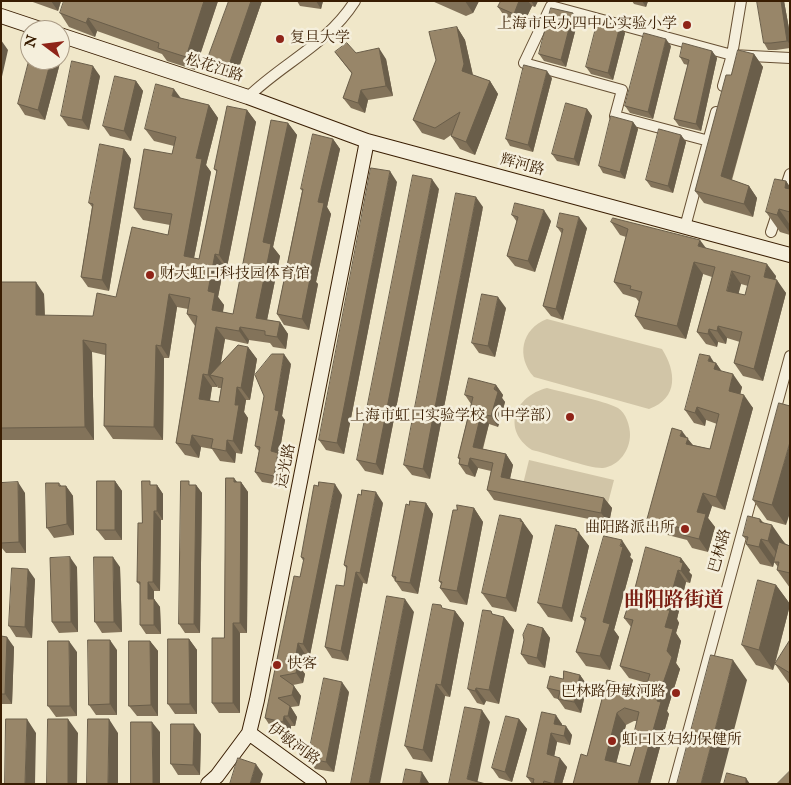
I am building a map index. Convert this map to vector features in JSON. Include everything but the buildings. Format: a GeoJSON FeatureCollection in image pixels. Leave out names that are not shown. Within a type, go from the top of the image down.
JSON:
{"type":"FeatureCollection","features":[{"type":"Feature","properties":{"kind":"street","name":"松花江路"},"geometry":{"type":"LineString","coordinates":[[70,39],[248,97],[264,82],[325,38],[345,17],[355,1]]}},
{"type":"Feature","properties":{"kind":"street"},"geometry":{"type":"LineString","coordinates":[[685,227],[732,55],[742,1]]}},
{"type":"Feature","properties":{"kind":"street"},"geometry":{"type":"LineString","coordinates":[[708,141],[615,116],[622,90],[524,63],[551,6],[732,55],[790,58]]}},
{"type":"Feature","properties":{"kind":"street"},"geometry":{"type":"LineString","coordinates":[[1,16],[20,22]]}},
{"type":"Feature","properties":{"kind":"street","name":"辉河路"},"geometry":{"type":"LineString","coordinates":[[248,97],[367,141],[790,255]]}},
{"type":"Feature","properties":{"kind":"street","name":"运光路"},"geometry":{"type":"LineString","coordinates":[[208,784],[217,776],[249,733],[295,511],[367,141]]}},
{"type":"Feature","properties":{"kind":"street"},"geometry":{"type":"LineString","coordinates":[[771,232],[790,174]]}},
{"type":"Feature","properties":{"kind":"street","name":"巴林路"},"geometry":{"type":"LineString","coordinates":[[674,784],[790,356]]}},
{"type":"Feature","properties":{"kind":"street","name":"伊敏河路"},"geometry":{"type":"LineString","coordinates":[[249,733],[319,784]]}},
{"type":"Feature","properties":{"kind":"shaded area"},"geometry":{"type":"Polygon","coordinates":[[[547,319],[662,349],[667,357],[672,375],[670,391],[666,398],[649,409],[534,377],[525,361],[524,344],[531,329],[547,319]]]}},
{"type":"Feature","properties":{"kind":"shaded area"},"geometry":{"type":"Polygon","coordinates":[[[547,388],[603,402],[621,410],[627,420],[630,435],[626,452],[619,461],[609,467],[597,468],[532,450],[522,442],[517,433],[516,414],[527,398],[547,388]]]}},
{"type":"Feature","properties":{"kind":"shaded area"},"geometry":{"type":"Polygon","coordinates":[[[529,460],[614,480],[608,503],[523,484],[529,460]]]}},
{"type":"Feature","properties":{"kind":"place","name":"上海市民办四中心实验小学"},"geometry":{"type":"Point","coordinates":[687,25]}},
{"type":"Feature","properties":{"kind":"place","name":"复旦大学"},"geometry":{"type":"Point","coordinates":[280,39]}},
{"type":"Feature","properties":{"kind":"place","name":"财大虹口科技园体育馆"},"geometry":{"type":"Point","coordinates":[150,275]}},
{"type":"Feature","properties":{"kind":"place","name":"上海市虹口实验学校（中学部）"},"geometry":{"type":"Point","coordinates":[570,417]}},
{"type":"Feature","properties":{"kind":"place","name":"曲阳路派出所"},"geometry":{"type":"Point","coordinates":[685,529]}},
{"type":"Feature","properties":{"kind":"place","name":"快客"},"geometry":{"type":"Point","coordinates":[277,665]}},
{"type":"Feature","properties":{"kind":"place","name":"巴林路伊敏河路"},"geometry":{"type":"Point","coordinates":[676,693]}},
{"type":"Feature","properties":{"kind":"place","name":"虹口区妇幼保健所"},"geometry":{"type":"Point","coordinates":[612,741]}},
{"type":"Feature","properties":{"kind":"district","name":"曲阳路街道"},"geometry":{"type":"Point","coordinates":[674,602]}}]}
